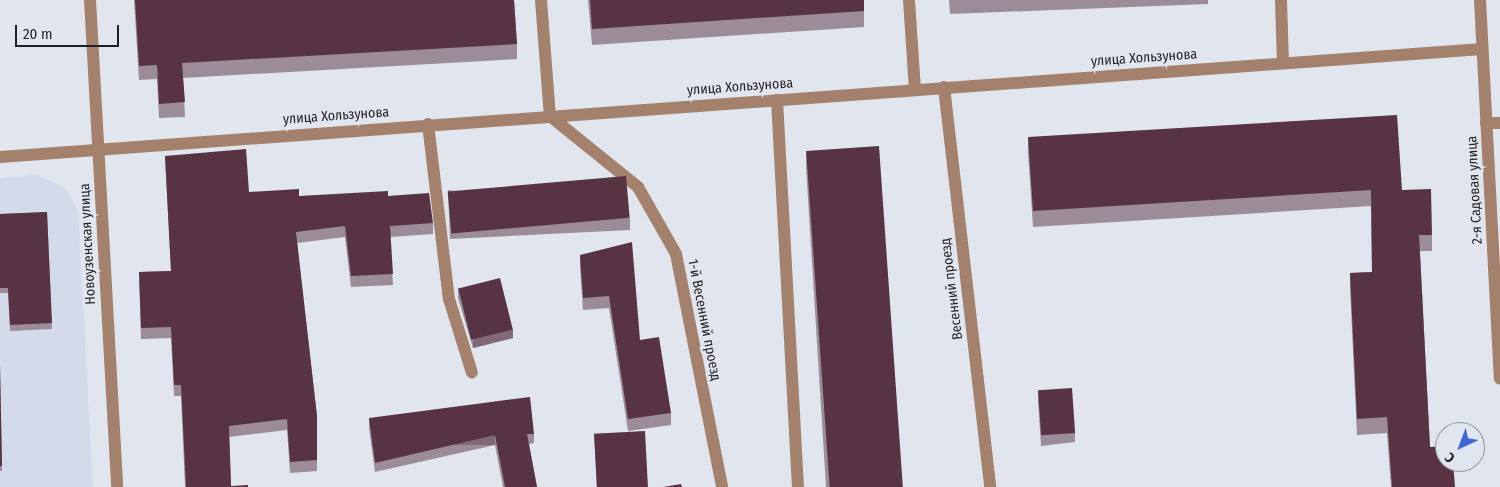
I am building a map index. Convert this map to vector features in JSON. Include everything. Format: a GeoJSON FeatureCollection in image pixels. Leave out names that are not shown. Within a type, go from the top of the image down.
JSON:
{"type":"FeatureCollection","features":[{"type":"Feature","properties":{"kind":"street","name":"Новоузенская улица"},"geometry":{"type":"LineString","coordinates":[[90,0],[117,487]]}},
{"type":"Feature","properties":{"kind":"street"},"geometry":{"type":"LineString","coordinates":[[541,0],[550,116]]}},
{"type":"Feature","properties":{"kind":"street"},"geometry":{"type":"LineString","coordinates":[[909,0],[915,90]]}},
{"type":"Feature","properties":{"kind":"street"},"geometry":{"type":"LineString","coordinates":[[1281,0],[1283,63]]}},
{"type":"Feature","properties":{"kind":"street","name":"2-я Садовая улица"},"geometry":{"type":"LineString","coordinates":[[1480,0],[1500,378]]}},
{"type":"Feature","properties":{"kind":"street","name":"улица Хользунова"},"geometry":{"type":"LineString","coordinates":[[0,157],[98,148],[1482,49]]}},
{"type":"Feature","properties":{"kind":"street","name":"Весенний проезд"},"geometry":{"type":"LineString","coordinates":[[944,87],[990,487]]}},
{"type":"Feature","properties":{"kind":"street"},"geometry":{"type":"LineString","coordinates":[[777,100],[798,487]]}},
{"type":"Feature","properties":{"kind":"street","name":"1-й Весенний проезд"},"geometry":{"type":"LineString","coordinates":[[550,116],[638,187],[676,254],[722,487]]}},
{"type":"Feature","properties":{"kind":"street"},"geometry":{"type":"LineString","coordinates":[[1486,123],[1500,123]]}},
{"type":"Feature","properties":{"kind":"street"},"geometry":{"type":"LineString","coordinates":[[428,124],[449,299],[472,373]]}},
{"type":"Feature","properties":{"kind":"shaded area"},"geometry":{"type":"Polygon","coordinates":[[[37,175],[65,188],[78,210],[93,487],[0,487],[0,178],[37,175]]]}},
{"type":"Feature","properties":{"kind":"building"},"geometry":{"type":"Polygon","coordinates":[[[135,0],[514,0],[517,44],[182,63],[185,102],[159,104],[157,65],[139,66],[135,0]]]}},
{"type":"Feature","properties":{"kind":"building"},"geometry":{"type":"Polygon","coordinates":[[[590,0],[864,0],[864,11],[592,29],[590,0]]]}},
{"type":"Feature","properties":{"kind":"building"},"geometry":{"type":"Polygon","coordinates":[[[1397,115],[1402,190],[1431,189],[1432,235],[1419,235],[1430,447],[1435,447],[1435,472],[1454,472],[1455,487],[1392,487],[1387,417],[1357,419],[1350,273],[1372,272],[1371,190],[1033,211],[1028,137],[1397,115]]]}},
{"type":"Feature","properties":{"kind":"building"},"geometry":{"type":"Polygon","coordinates":[[[879,146],[903,487],[830,487],[806,151],[879,146]]]}},
{"type":"Feature","properties":{"kind":"building"},"geometry":{"type":"Polygon","coordinates":[[[246,149],[249,192],[299,189],[299,196],[388,191],[388,196],[429,193],[433,223],[390,226],[393,274],[351,276],[345,226],[296,232],[317,416],[317,460],[290,462],[287,419],[229,426],[231,486],[248,485],[248,487],[186,487],[181,385],[174,385],[171,327],[141,328],[139,272],[171,271],[165,156],[246,149]]]}},
{"type":"Feature","properties":{"kind":"building"},"geometry":{"type":"Polygon","coordinates":[[[626,176],[630,218],[451,233],[448,192],[626,176]]]}},
{"type":"Feature","properties":{"kind":"building"},"geometry":{"type":"Polygon","coordinates":[[[47,212],[52,323],[10,325],[8,288],[0,288],[0,214],[47,212]]]}},
{"type":"Feature","properties":{"kind":"building"},"geometry":{"type":"Polygon","coordinates":[[[632,242],[640,340],[659,337],[671,413],[628,419],[609,296],[583,298],[580,255],[632,242]]]}},
{"type":"Feature","properties":{"kind":"building"},"geometry":{"type":"Polygon","coordinates":[[[500,278],[513,329],[471,340],[458,288],[500,278]]]}},
{"type":"Feature","properties":{"kind":"building"},"geometry":{"type":"Polygon","coordinates":[[[0,365],[2,466],[0,466],[0,365]]]}},
{"type":"Feature","properties":{"kind":"building"},"geometry":{"type":"Polygon","coordinates":[[[1072,388],[1075,433],[1041,435],[1038,390],[1072,388]]]}},
{"type":"Feature","properties":{"kind":"building"},"geometry":{"type":"Polygon","coordinates":[[[530,397],[534,434],[527,434],[537,487],[505,487],[495,435],[375,463],[369,418],[530,397]]]}},
{"type":"Feature","properties":{"kind":"building"},"geometry":{"type":"Polygon","coordinates":[[[645,431],[648,487],[597,487],[594,434],[645,431]]]}},
{"type":"Feature","properties":{"kind":"building"},"geometry":{"type":"Polygon","coordinates":[[[681,484],[682,487],[663,487],[681,484]]]}}]}
